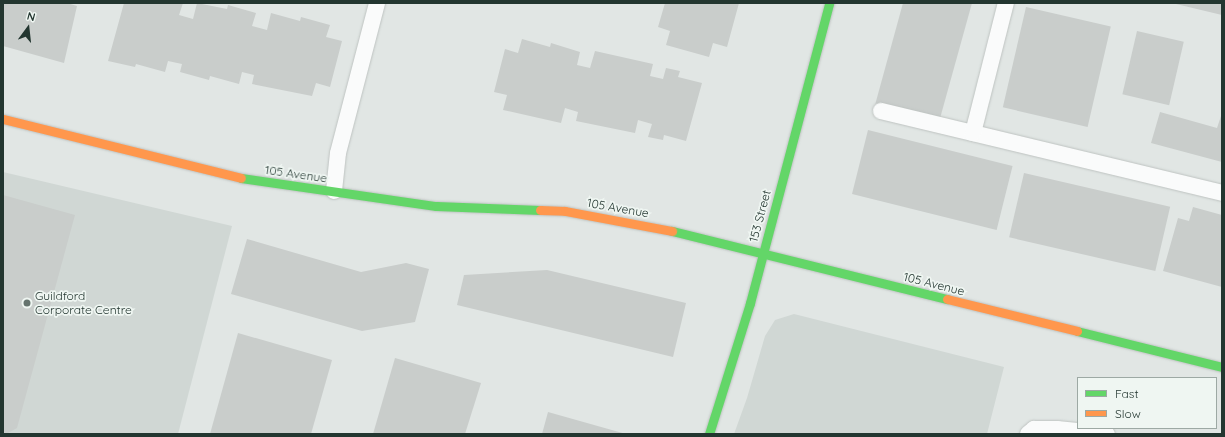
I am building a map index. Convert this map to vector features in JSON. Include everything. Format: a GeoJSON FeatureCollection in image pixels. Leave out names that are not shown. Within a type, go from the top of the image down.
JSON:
{"type":"FeatureCollection","features":[{"type":"Feature","properties":{"kind":"street","name":"153 Street"},"geometry":{"type":"LineString","coordinates":[[709,434],[750,303],[829,3]]}},
{"type":"Feature","properties":{"kind":"street","name":"105 Avenue"},"geometry":{"type":"LineString","coordinates":[[3,119],[238,178],[436,206],[565,211],[649,225],[1222,367]]}},
{"type":"Feature","properties":{"kind":"lane"},"geometry":{"type":"LineString","coordinates":[[334,191],[338,153],[377,3]]}},
{"type":"Feature","properties":{"kind":"lane"},"geometry":{"type":"LineString","coordinates":[[973,133],[1006,3]]}},
{"type":"Feature","properties":{"kind":"lane"},"geometry":{"type":"LineString","coordinates":[[881,110],[1222,193]]}},
{"type":"Feature","properties":{"kind":"lane"},"geometry":{"type":"LineString","coordinates":[[1028,434],[1034,429],[1057,429],[1107,434]]}},
{"type":"Feature","properties":{"kind":"shaded area"},"geometry":{"type":"Polygon","coordinates":[[[3,172],[232,226],[178,434],[3,434],[3,172]]]}},
{"type":"Feature","properties":{"kind":"shaded area"},"geometry":{"type":"Polygon","coordinates":[[[794,314],[1004,367],[987,434],[734,434],[747,398],[765,336],[775,320],[794,314]]]}},
{"type":"Feature","properties":{"kind":"building"},"geometry":{"type":"Polygon","coordinates":[[[3,3],[67,3],[77,6],[64,63],[3,46],[3,3]]]}},
{"type":"Feature","properties":{"kind":"building"},"geometry":{"type":"Polygon","coordinates":[[[124,3],[183,3],[179,15],[193,19],[197,3],[227,9],[228,5],[256,13],[252,26],[267,30],[271,13],[300,21],[301,17],[330,25],[326,37],[342,41],[330,87],[316,83],[312,96],[252,84],[254,75],[242,72],[239,84],[210,76],[209,80],[180,72],[182,64],[168,61],[165,72],[136,64],[135,67],[108,61],[124,3]]]}},
{"type":"Feature","properties":{"kind":"building"},"geometry":{"type":"Polygon","coordinates":[[[665,3],[739,3],[727,47],[713,43],[709,57],[666,45],[670,31],[658,27],[665,3]]]}},
{"type":"Feature","properties":{"kind":"building"},"geometry":{"type":"Polygon","coordinates":[[[903,3],[972,3],[939,122],[875,105],[903,3]]]}},
{"type":"Feature","properties":{"kind":"building"},"geometry":{"type":"Polygon","coordinates":[[[1176,3],[1222,3],[1222,15],[1176,4],[1176,3]]]}},
{"type":"Feature","properties":{"kind":"building"},"geometry":{"type":"Polygon","coordinates":[[[1026,7],[1111,27],[1088,127],[1003,107],[1026,7]]]}},
{"type":"Feature","properties":{"kind":"building"},"geometry":{"type":"Polygon","coordinates":[[[1137,31],[1184,42],[1169,105],[1122,94],[1137,31]]]}},
{"type":"Feature","properties":{"kind":"building"},"geometry":{"type":"Polygon","coordinates":[[[522,39],[550,47],[551,43],[580,52],[577,65],[590,68],[595,51],[653,64],[650,76],[663,79],[666,68],[680,71],[678,77],[702,83],[686,141],[664,135],[663,140],[648,137],[652,124],[638,120],[635,133],[576,121],[578,112],[565,108],[561,123],[503,110],[507,95],[494,92],[505,49],[518,53],[522,39]]]}},
{"type":"Feature","properties":{"kind":"building"},"geometry":{"type":"Polygon","coordinates":[[[1160,112],[1217,128],[1222,113],[1222,162],[1151,143],[1160,112]]]}},
{"type":"Feature","properties":{"kind":"building"},"geometry":{"type":"Polygon","coordinates":[[[868,130],[1013,166],[997,230],[852,194],[868,130]]]}},
{"type":"Feature","properties":{"kind":"building"},"geometry":{"type":"Polygon","coordinates":[[[1024,173],[1170,207],[1155,271],[1009,237],[1024,173]]]}},
{"type":"Feature","properties":{"kind":"building","name":"Guildford Corporate Centre"},"geometry":{"type":"Polygon","coordinates":[[[3,195],[75,215],[17,428],[6,434],[3,434],[3,195]]]}},
{"type":"Feature","properties":{"kind":"building"},"geometry":{"type":"Polygon","coordinates":[[[1193,207],[1222,215],[1222,287],[1163,271],[1178,218],[1189,221],[1193,207]]]}},
{"type":"Feature","properties":{"kind":"building"},"geometry":{"type":"Polygon","coordinates":[[[247,239],[361,272],[406,263],[429,269],[415,322],[362,331],[231,294],[247,239]]]}},
{"type":"Feature","properties":{"kind":"building"},"geometry":{"type":"Polygon","coordinates":[[[547,270],[686,303],[673,357],[457,305],[464,275],[547,270]]]}},
{"type":"Feature","properties":{"kind":"building"},"geometry":{"type":"Polygon","coordinates":[[[238,333],[332,360],[311,434],[210,434],[238,333]]]}},
{"type":"Feature","properties":{"kind":"building"},"geometry":{"type":"Polygon","coordinates":[[[395,358],[481,383],[465,434],[373,434],[395,358]]]}},
{"type":"Feature","properties":{"kind":"building"},"geometry":{"type":"Polygon","coordinates":[[[548,412],[626,434],[542,434],[548,412]]]}},
{"type":"Feature","properties":{"kind":"traffic: fast"},"geometry":{"type":"LineString","coordinates":[[709,434],[750,303],[829,3]]}},
{"type":"Feature","properties":{"kind":"traffic: fast"},"geometry":{"type":"LineString","coordinates":[[241,178],[436,206],[540,210]]}},
{"type":"Feature","properties":{"kind":"traffic: fast"},"geometry":{"type":"LineString","coordinates":[[672,231],[947,299]]}},
{"type":"Feature","properties":{"kind":"traffic: fast"},"geometry":{"type":"LineString","coordinates":[[1077,331],[1222,367]]}},
{"type":"Feature","properties":{"kind":"traffic: slow"},"geometry":{"type":"LineString","coordinates":[[3,119],[241,178]]}},
{"type":"Feature","properties":{"kind":"traffic: slow"},"geometry":{"type":"LineString","coordinates":[[540,210],[565,211],[672,231]]}},
{"type":"Feature","properties":{"kind":"traffic: slow"},"geometry":{"type":"LineString","coordinates":[[947,299],[1077,331]]}},
{"type":"Feature","properties":{"kind":"place","name":"Guildford Corporate Centre"},"geometry":{"type":"Point","coordinates":[27,303]}}]}
